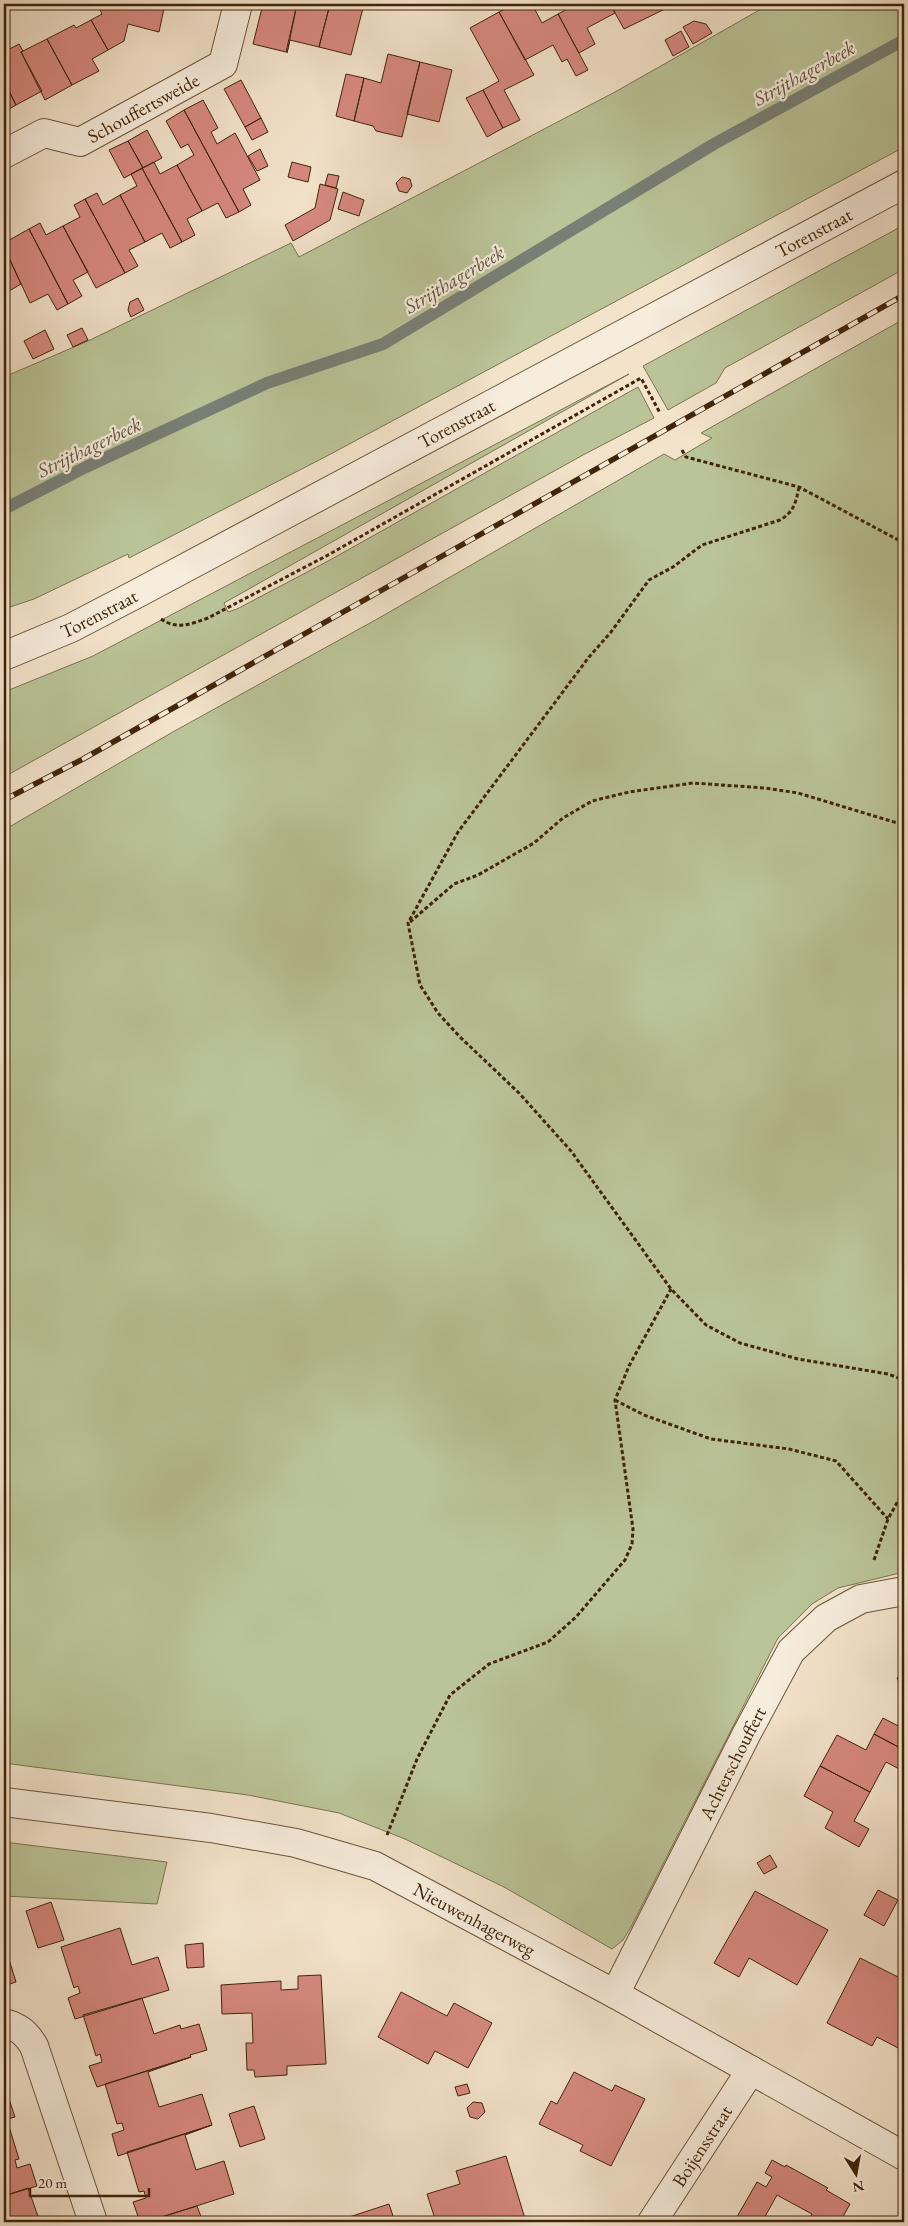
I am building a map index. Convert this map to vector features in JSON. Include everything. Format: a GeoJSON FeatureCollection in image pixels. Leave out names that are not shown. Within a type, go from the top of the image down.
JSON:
{"type":"FeatureCollection","features":[{"type":"Feature","properties":{"kind":"street","name":"Schouffertsweide"},"geometry":{"type":"LineString","coordinates":[[4,154],[44,133],[80,142],[223,64],[238,4]]}},
{"type":"Feature","properties":{"kind":"street","name":"Torenstraat"},"geometry":{"type":"LineString","coordinates":[[4,656],[71,628],[140,592],[904,184]]}},
{"type":"Feature","properties":{"kind":"street","name":"Achterschouffert"},"geometry":{"type":"LineString","coordinates":[[615,1994],[747,1733],[791,1651],[826,1618],[860,1599],[904,1591]]}},
{"type":"Feature","properties":{"kind":"street","name":"Nieuwenhagerweg"},"geometry":{"type":"LineString","coordinates":[[4,1802],[230,1831],[296,1843],[374,1866],[615,1994],[904,2156]]}},
{"type":"Feature","properties":{"kind":"street"},"geometry":{"type":"LineString","coordinates":[[4,2023],[16,2026],[28,2035],[34,2046],[93,2222]]}},
{"type":"Feature","properties":{"kind":"street","name":"Boijensstraat"},"geometry":{"type":"LineString","coordinates":[[652,2222],[751,2070]]}},
{"type":"Feature","properties":{"kind":"path"},"geometry":{"type":"LineString","coordinates":[[156,615],[170,625],[188,625],[208,618],[328,555],[641,378],[660,413]]}},
{"type":"Feature","properties":{"kind":"path"},"geometry":{"type":"LineString","coordinates":[[682,450],[686,458],[799,487],[904,544]]}},
{"type":"Feature","properties":{"kind":"path"},"geometry":{"type":"LineString","coordinates":[[799,487],[796,504],[789,515],[780,520],[702,545],[673,567],[649,580],[458,832],[408,923],[420,984],[438,1013],[519,1093],[571,1151],[671,1289],[706,1325],[740,1343],[798,1359],[888,1374],[904,1380]]}},
{"type":"Feature","properties":{"kind":"path"},"geometry":{"type":"LineString","coordinates":[[408,923],[454,884],[478,875],[534,842],[563,818],[578,809],[592,801],[629,792],[694,783],[765,788],[798,793],[904,825]]}},
{"type":"Feature","properties":{"kind":"path"},"geometry":{"type":"LineString","coordinates":[[374,1866],[417,1759],[450,1696],[489,1664],[548,1642],[582,1611],[625,1560],[632,1544],[633,1529],[615,1400],[629,1366],[671,1289]]}},
{"type":"Feature","properties":{"kind":"path"},"geometry":{"type":"LineString","coordinates":[[615,1400],[644,1415],[711,1439],[789,1449],[836,1462],[888,1519]]}},
{"type":"Feature","properties":{"kind":"path"},"geometry":{"type":"LineString","coordinates":[[860,1599],[888,1519],[904,1490]]}},
{"type":"Feature","properties":{"kind":"green space"},"geometry":{"type":"Polygon","coordinates":[[[770,4],[904,4],[904,147],[325,457],[129,558],[128,554],[34,599],[4,609],[4,377],[88,341],[291,243],[299,257],[615,92],[770,4]]]}},
{"type":"Feature","properties":{"kind":"green space"},"geometry":{"type":"Polygon","coordinates":[[[904,225],[904,269],[725,368],[716,383],[668,410],[643,366],[904,225]]]}},
{"type":"Feature","properties":{"kind":"green space"},"geometry":{"type":"Polygon","coordinates":[[[904,319],[904,1572],[838,1588],[812,1604],[778,1638],[631,1927],[623,1940],[612,1949],[504,1887],[405,1839],[339,1813],[248,1795],[4,1763],[4,830],[171,733],[379,618],[664,454],[675,460],[712,438],[701,433],[904,319]]]}},
{"type":"Feature","properties":{"kind":"green space"},"geometry":{"type":"Polygon","coordinates":[[[629,374],[224,603],[228,612],[330,560],[638,387],[654,418],[583,455],[4,777],[4,692],[93,656],[629,374]]]}},
{"type":"Feature","properties":{"kind":"green space"},"geometry":{"type":"Polygon","coordinates":[[[4,1842],[167,1862],[157,1904],[4,1896],[4,1842]]]}},
{"type":"Feature","properties":{"kind":"building"},"geometry":{"type":"Polygon","coordinates":[[[4,4],[14,4],[15,6],[4,12],[4,4]]]}},
{"type":"Feature","properties":{"kind":"building"},"geometry":{"type":"Polygon","coordinates":[[[99,4],[165,4],[159,32],[128,24],[124,41],[108,50],[91,20],[102,14],[99,4]]]}},
{"type":"Feature","properties":{"kind":"building"},"geometry":{"type":"Polygon","coordinates":[[[263,4],[297,4],[286,52],[253,44],[263,4]]]}},
{"type":"Feature","properties":{"kind":"building"},"geometry":{"type":"Polygon","coordinates":[[[297,4],[330,4],[319,47],[290,40],[287,53],[297,4]]]}},
{"type":"Feature","properties":{"kind":"building"},"geometry":{"type":"Polygon","coordinates":[[[330,4],[364,4],[351,55],[319,47],[330,4]]]}},
{"type":"Feature","properties":{"kind":"building"},"geometry":{"type":"Polygon","coordinates":[[[515,4],[532,4],[542,23],[558,14],[588,70],[576,76],[567,59],[562,62],[553,45],[525,60],[499,12],[515,4]]]}},
{"type":"Feature","properties":{"kind":"building"},"geometry":{"type":"Polygon","coordinates":[[[572,4],[610,4],[615,13],[587,28],[595,44],[579,53],[558,14],[573,6],[572,4]]]}},
{"type":"Feature","properties":{"kind":"building"},"geometry":{"type":"Polygon","coordinates":[[[610,4],[667,4],[669,7],[624,29],[610,4]]]}},
{"type":"Feature","properties":{"kind":"building"},"geometry":{"type":"Polygon","coordinates":[[[499,12],[534,75],[504,90],[520,120],[503,128],[483,90],[499,81],[470,28],[499,12]]]}},
{"type":"Feature","properties":{"kind":"building"},"geometry":{"type":"Polygon","coordinates":[[[91,20],[108,50],[92,59],[99,71],[72,85],[47,39],[74,25],[76,28],[91,20]]]}},
{"type":"Feature","properties":{"kind":"building"},"geometry":{"type":"Polygon","coordinates":[[[694,21],[706,24],[712,33],[693,44],[683,27],[694,21]]]}},
{"type":"Feature","properties":{"kind":"building"},"geometry":{"type":"Polygon","coordinates":[[[681,31],[689,47],[673,56],[665,40],[681,31]]]}},
{"type":"Feature","properties":{"kind":"building"},"geometry":{"type":"Polygon","coordinates":[[[47,39],[72,85],[45,100],[21,52],[47,39]]]}},
{"type":"Feature","properties":{"kind":"building"},"geometry":{"type":"Polygon","coordinates":[[[19,44],[23,51],[21,52],[42,91],[16,105],[4,81],[4,52],[19,44]]]}},
{"type":"Feature","properties":{"kind":"building"},"geometry":{"type":"Polygon","coordinates":[[[388,54],[420,62],[402,137],[376,131],[373,126],[354,121],[364,78],[381,83],[388,54]]]}},
{"type":"Feature","properties":{"kind":"building"},"geometry":{"type":"Polygon","coordinates":[[[420,62],[452,70],[439,122],[407,114],[420,62]]]}},
{"type":"Feature","properties":{"kind":"building"},"geometry":{"type":"Polygon","coordinates":[[[346,74],[364,78],[354,121],[336,116],[346,74]]]}},
{"type":"Feature","properties":{"kind":"building"},"geometry":{"type":"Polygon","coordinates":[[[241,80],[261,118],[245,127],[224,89],[241,80]]]}},
{"type":"Feature","properties":{"kind":"building"},"geometry":{"type":"Polygon","coordinates":[[[4,81],[16,105],[4,112],[4,81]]]}},
{"type":"Feature","properties":{"kind":"building"},"geometry":{"type":"Polygon","coordinates":[[[483,90],[503,128],[487,137],[466,98],[483,90]]]}},
{"type":"Feature","properties":{"kind":"building"},"geometry":{"type":"Polygon","coordinates":[[[203,100],[218,128],[211,132],[217,144],[235,133],[260,180],[243,189],[251,205],[239,212],[184,110],[203,100]]]}},
{"type":"Feature","properties":{"kind":"building"},"geometry":{"type":"Polygon","coordinates":[[[184,110],[239,212],[226,218],[218,203],[202,211],[177,165],[194,155],[188,144],[181,148],[166,121],[184,110]]]}},
{"type":"Feature","properties":{"kind":"building"},"geometry":{"type":"Polygon","coordinates":[[[261,118],[268,132],[252,140],[245,127],[261,118]]]}},
{"type":"Feature","properties":{"kind":"building"},"geometry":{"type":"Polygon","coordinates":[[[147,130],[162,158],[143,168],[128,141],[147,130]]]}},
{"type":"Feature","properties":{"kind":"building"},"geometry":{"type":"Polygon","coordinates":[[[128,141],[143,168],[124,178],[109,150],[128,141]]]}},
{"type":"Feature","properties":{"kind":"building"},"geometry":{"type":"Polygon","coordinates":[[[260,149],[268,166],[257,171],[248,156],[260,149]]]}},
{"type":"Feature","properties":{"kind":"building"},"geometry":{"type":"Polygon","coordinates":[[[154,162],[160,174],[177,165],[202,211],[187,219],[195,235],[182,242],[142,168],[154,162]]]}},
{"type":"Feature","properties":{"kind":"building"},"geometry":{"type":"Polygon","coordinates":[[[292,162],[311,167],[308,182],[288,177],[292,162]]]}},
{"type":"Feature","properties":{"kind":"building"},"geometry":{"type":"Polygon","coordinates":[[[142,168],[182,242],[170,248],[162,233],[145,242],[120,195],[137,186],[131,174],[142,168]]]}},
{"type":"Feature","properties":{"kind":"building"},"geometry":{"type":"Polygon","coordinates":[[[328,174],[339,176],[336,188],[325,185],[328,174]]]}},
{"type":"Feature","properties":{"kind":"building"},"geometry":{"type":"Polygon","coordinates":[[[402,177],[410,179],[412,186],[407,193],[399,191],[396,183],[402,177]]]}},
{"type":"Feature","properties":{"kind":"building"},"geometry":{"type":"Polygon","coordinates":[[[320,184],[338,189],[330,220],[293,241],[285,225],[315,208],[320,184]]]}},
{"type":"Feature","properties":{"kind":"building"},"geometry":{"type":"Polygon","coordinates":[[[343,192],[364,200],[359,216],[338,209],[343,192]]]}},
{"type":"Feature","properties":{"kind":"building"},"geometry":{"type":"Polygon","coordinates":[[[97,193],[103,205],[120,195],[145,242],[129,250],[138,266],[125,273],[85,199],[97,193]]]}},
{"type":"Feature","properties":{"kind":"building"},"geometry":{"type":"Polygon","coordinates":[[[85,199],[125,273],[96,288],[63,226],[80,217],[74,205],[85,199]]]}},
{"type":"Feature","properties":{"kind":"building"},"geometry":{"type":"Polygon","coordinates":[[[40,223],[46,235],[63,226],[88,272],[73,280],[82,296],[68,304],[29,229],[40,223]]]}},
{"type":"Feature","properties":{"kind":"building"},"geometry":{"type":"Polygon","coordinates":[[[29,229],[68,304],[57,310],[48,294],[30,303],[4,247],[4,243],[29,229]]]}},
{"type":"Feature","properties":{"kind":"building"},"geometry":{"type":"Polygon","coordinates":[[[4,247],[21,284],[4,294],[4,247]]]}},
{"type":"Feature","properties":{"kind":"building"},"geometry":{"type":"Polygon","coordinates":[[[138,298],[144,310],[131,317],[128,310],[130,302],[138,298]]]}},
{"type":"Feature","properties":{"kind":"building"},"geometry":{"type":"Polygon","coordinates":[[[82,328],[88,340],[73,347],[67,335],[82,328]]]}},
{"type":"Feature","properties":{"kind":"building"},"geometry":{"type":"Polygon","coordinates":[[[45,330],[54,349],[33,359],[24,341],[45,330]]]}},
{"type":"Feature","properties":{"kind":"building"},"geometry":{"type":"Polygon","coordinates":[[[904,1674],[904,1692],[897,1678],[904,1674]]]}},
{"type":"Feature","properties":{"kind":"building"},"geometry":{"type":"Polygon","coordinates":[[[883,1718],[904,1729],[904,1750],[874,1734],[883,1718]]]}},
{"type":"Feature","properties":{"kind":"building"},"geometry":{"type":"Polygon","coordinates":[[[874,1734],[904,1750],[904,1763],[901,1770],[886,1762],[870,1792],[820,1766],[837,1735],[866,1750],[874,1734]]]}},
{"type":"Feature","properties":{"kind":"building"},"geometry":{"type":"Polygon","coordinates":[[[820,1766],[870,1792],[854,1821],[869,1829],[859,1847],[825,1828],[833,1812],[804,1796],[820,1766]]]}},
{"type":"Feature","properties":{"kind":"building"},"geometry":{"type":"Polygon","coordinates":[[[770,1855],[777,1867],[764,1874],[757,1863],[770,1855]]]}},
{"type":"Feature","properties":{"kind":"building"},"geometry":{"type":"Polygon","coordinates":[[[878,1890],[898,1900],[884,1926],[864,1915],[878,1890]]]}},
{"type":"Feature","properties":{"kind":"building"},"geometry":{"type":"Polygon","coordinates":[[[755,1891],[828,1930],[797,1985],[749,1958],[739,1977],[714,1963],[755,1891]]]}},
{"type":"Feature","properties":{"kind":"building"},"geometry":{"type":"Polygon","coordinates":[[[51,1902],[64,1940],[38,1948],[26,1911],[51,1902]]]}},
{"type":"Feature","properties":{"kind":"building"},"geometry":{"type":"Polygon","coordinates":[[[120,1928],[132,1965],[158,1957],[169,1990],[75,2019],[68,1998],[80,1993],[78,1986],[74,1988],[61,1947],[120,1928]]]}},
{"type":"Feature","properties":{"kind":"building"},"geometry":{"type":"Polygon","coordinates":[[[4,1943],[16,1982],[4,1986],[4,1943]]]}},
{"type":"Feature","properties":{"kind":"building"},"geometry":{"type":"Polygon","coordinates":[[[203,1943],[204,1967],[187,1968],[185,1945],[203,1943]]]}},
{"type":"Feature","properties":{"kind":"building"},"geometry":{"type":"Polygon","coordinates":[[[860,1958],[904,1980],[904,2051],[877,2037],[872,2046],[827,2023],[860,1958]]]}},
{"type":"Feature","properties":{"kind":"building"},"geometry":{"type":"Polygon","coordinates":[[[321,1975],[326,2064],[287,2066],[287,2075],[255,2077],[254,2070],[247,2070],[246,2043],[253,2043],[252,2013],[222,2014],[221,1985],[281,1981],[281,1990],[298,1989],[298,1976],[321,1975]]]}},
{"type":"Feature","properties":{"kind":"building"},"geometry":{"type":"Polygon","coordinates":[[[401,1992],[447,2016],[454,2003],[492,2023],[468,2068],[435,2051],[428,2064],[378,2037],[401,1992]]]}},
{"type":"Feature","properties":{"kind":"building"},"geometry":{"type":"Polygon","coordinates":[[[142,1998],[154,2034],[180,2025],[181,2029],[199,2024],[207,2050],[190,2055],[191,2057],[97,2087],[89,2066],[102,2062],[100,2054],[96,2056],[83,2015],[142,1998]]]}},
{"type":"Feature","properties":{"kind":"building"},"geometry":{"type":"Polygon","coordinates":[[[191,2057],[148,2072],[159,2107],[202,2094],[212,2125],[118,2156],[112,2134],[124,2130],[122,2123],[117,2124],[105,2084],[191,2057]]]}},
{"type":"Feature","properties":{"kind":"building"},"geometry":{"type":"Polygon","coordinates":[[[574,2072],[612,2091],[615,2085],[645,2099],[611,2166],[580,2151],[583,2145],[539,2124],[551,2101],[557,2104],[574,2072]]]}},
{"type":"Feature","properties":{"kind":"building"},"geometry":{"type":"Polygon","coordinates":[[[467,2084],[470,2093],[458,2096],[455,2087],[467,2084]]]}},
{"type":"Feature","properties":{"kind":"building"},"geometry":{"type":"Polygon","coordinates":[[[8,2096],[15,2117],[4,2120],[4,2097],[8,2096]]]}},
{"type":"Feature","properties":{"kind":"building"},"geometry":{"type":"Polygon","coordinates":[[[473,2102],[482,2103],[485,2112],[478,2119],[470,2117],[467,2108],[473,2102]]]}},
{"type":"Feature","properties":{"kind":"building"},"geometry":{"type":"Polygon","coordinates":[[[254,2106],[265,2139],[240,2147],[229,2114],[254,2106]]]}},
{"type":"Feature","properties":{"kind":"building"},"geometry":{"type":"Polygon","coordinates":[[[4,2120],[7,2120],[19,2159],[15,2160],[17,2168],[30,2164],[37,2186],[4,2196],[4,2120]]]}},
{"type":"Feature","properties":{"kind":"building"},"geometry":{"type":"Polygon","coordinates":[[[212,2125],[185,2135],[196,2170],[224,2161],[234,2194],[146,2222],[140,2222],[133,2202],[146,2198],[144,2191],[139,2192],[127,2152],[212,2125]]]}},
{"type":"Feature","properties":{"kind":"building"},"geometry":{"type":"Polygon","coordinates":[[[506,2156],[526,2222],[436,2222],[427,2194],[460,2184],[456,2171],[506,2156]]]}},
{"type":"Feature","properties":{"kind":"building"},"geometry":{"type":"Polygon","coordinates":[[[772,2160],[785,2167],[786,2165],[828,2188],[826,2190],[850,2204],[840,2222],[807,2222],[812,2214],[777,2195],[762,2222],[734,2222],[757,2182],[766,2187],[772,2177],[765,2173],[772,2160]]]}},
{"type":"Feature","properties":{"kind":"building"},"geometry":{"type":"Polygon","coordinates":[[[28,2188],[40,2222],[4,2222],[4,2196],[28,2188]]]}},
{"type":"Feature","properties":{"kind":"building"},"geometry":{"type":"Polygon","coordinates":[[[389,2204],[395,2222],[334,2222],[389,2204]]]}},
{"type":"Feature","properties":{"kind":"building"},"geometry":{"type":"Polygon","coordinates":[[[197,2206],[203,2222],[155,2222],[155,2219],[197,2206]]]}},
{"type":"Feature","properties":{"kind":"waterway","name":"Strijthagerbeek"},"geometry":{"type":"LineString","coordinates":[[4,509],[86,467],[267,383],[383,344],[714,144],[904,40]]}},
{"type":"Feature","properties":{"kind":"railway"},"geometry":{"type":"LineString","coordinates":[[4,800],[83,759],[904,295]]}}]}
